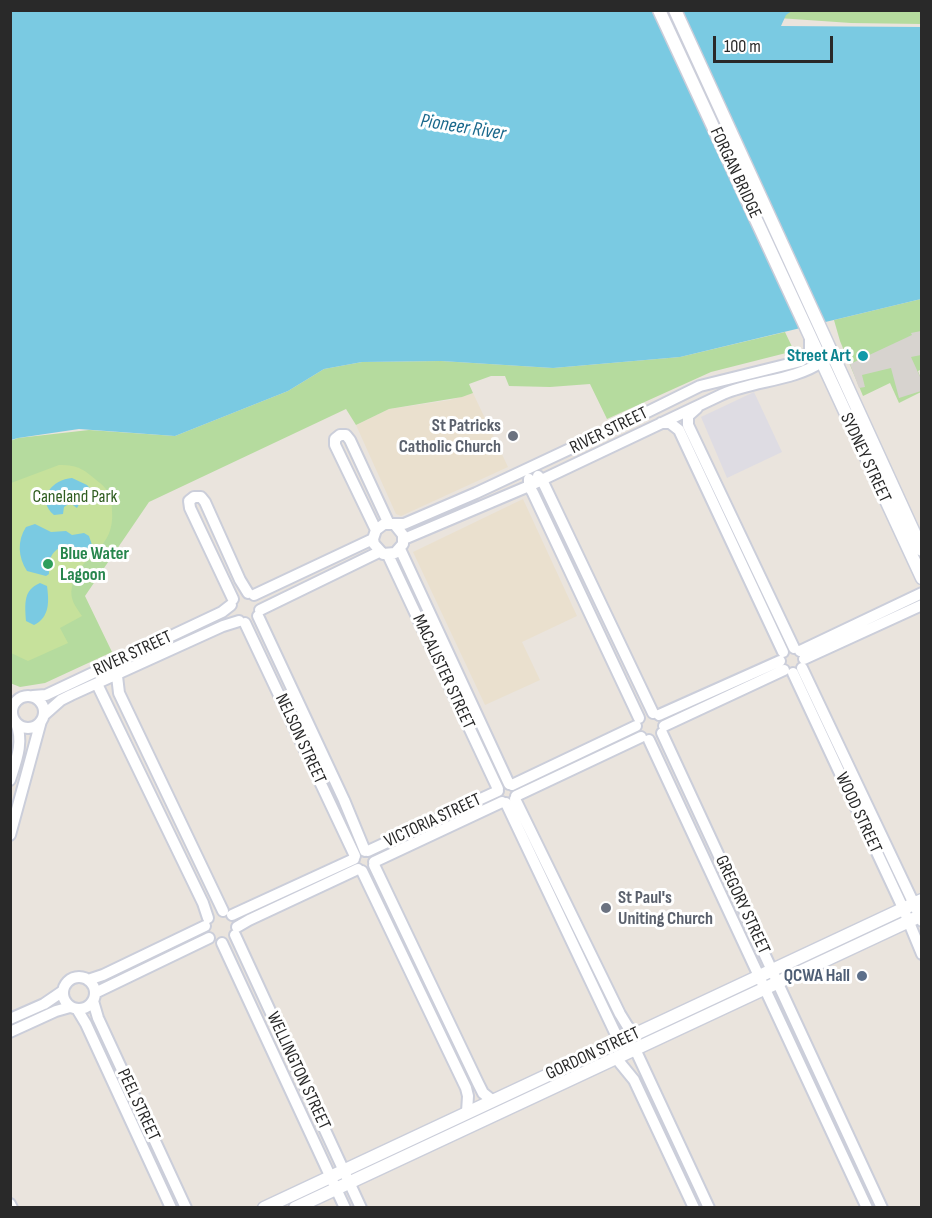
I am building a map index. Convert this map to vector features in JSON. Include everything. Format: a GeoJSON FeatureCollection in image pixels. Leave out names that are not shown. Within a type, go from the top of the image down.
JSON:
{"type":"FeatureCollection","features":[{"type":"Feature","properties":{"kind":"main road","name":"FORGAN BRIDGE"},"geometry":{"type":"LineString","coordinates":[[659,10],[810,336]]}},
{"type":"Feature","properties":{"kind":"main road","name":"FORGAN BRIDGE"},"geometry":{"type":"LineString","coordinates":[[675,10],[824,334]]}},
{"type":"Feature","properties":{"kind":"main road","name":"SYDNEY STREET"},"geometry":{"type":"LineString","coordinates":[[824,334],[853,403],[921,550]]}},
{"type":"Feature","properties":{"kind":"main road"},"geometry":{"type":"LineString","coordinates":[[821,362],[826,351],[824,334]]}},
{"type":"Feature","properties":{"kind":"main road","name":"SYDNEY STREET"},"geometry":{"type":"LineString","coordinates":[[810,336],[921,578]]}},
{"type":"Feature","properties":{"kind":"main road"},"geometry":{"type":"LineString","coordinates":[[844,414],[853,403]]}},
{"type":"Feature","properties":{"kind":"main road","name":"GORDON STREET"},"geometry":{"type":"LineString","coordinates":[[346,1176],[467,1112],[912,904]]}},
{"type":"Feature","properties":{"kind":"main road","name":"GORDON STREET"},"geometry":{"type":"LineString","coordinates":[[264,1208],[333,1182],[616,1058],[917,918]]}},
{"type":"Feature","properties":{"kind":"main road"},"geometry":{"type":"LineString","coordinates":[[619,1041],[632,1044],[659,1032],[676,1030]]}},
{"type":"Feature","properties":{"kind":"main road"},"geometry":{"type":"LineString","coordinates":[[567,1066],[584,1063],[620,1047],[635,1049]]}},
{"type":"Feature","properties":{"kind":"main road","name":"GORDON STREET"},"geometry":{"type":"LineString","coordinates":[[295,1208],[333,1182]]}},
{"type":"Feature","properties":{"kind":"street","name":"RIVER STREET"},"geometry":{"type":"LineString","coordinates":[[392,524],[404,524],[530,469],[705,384],[801,362],[810,351],[810,336]]}},
{"type":"Feature","properties":{"kind":"street","name":"RIVER STREET"},"geometry":{"type":"LineString","coordinates":[[402,544],[702,403],[739,387],[805,372],[821,362]]}},
{"type":"Feature","properties":{"kind":"street"},"geometry":{"type":"LineString","coordinates":[[676,397],[690,397],[705,390],[708,395],[702,403]]}},
{"type":"Feature","properties":{"kind":"street","name":"WOOD STREET"},"geometry":{"type":"LineString","coordinates":[[702,403],[689,415],[687,423],[713,491]]}},
{"type":"Feature","properties":{"kind":"street","name":"WOOD STREET"},"geometry":{"type":"LineString","coordinates":[[657,424],[668,422],[677,428],[713,491],[792,660],[912,904],[917,918],[921,954]]}},
{"type":"Feature","properties":{"kind":"street"},"geometry":{"type":"LineString","coordinates":[[259,613],[259,601],[240,580],[205,502],[201,497],[194,497],[189,501],[190,508],[232,602],[232,615],[242,622],[254,620],[259,613],[384,553],[395,553],[402,544],[402,531],[392,524],[350,440],[346,435],[340,435],[335,440],[335,445],[356,486],[374,535],[384,553]]}},
{"type":"Feature","properties":{"kind":"street"},"geometry":{"type":"LineString","coordinates":[[530,469],[529,486],[637,722]]}},
{"type":"Feature","properties":{"kind":"street","name":"GREGORY STREET"},"geometry":{"type":"LineString","coordinates":[[530,469],[542,480],[660,722],[882,1208]]}},
{"type":"Feature","properties":{"kind":"street"},"geometry":{"type":"LineString","coordinates":[[356,486],[369,481]]}},
{"type":"Feature","properties":{"kind":"street"},"geometry":{"type":"LineString","coordinates":[[540,508],[544,501],[552,502]]}},
{"type":"Feature","properties":{"kind":"street"},"geometry":{"type":"LineString","coordinates":[[232,602],[240,594],[251,594],[374,535],[384,524],[392,524]]}},
{"type":"Feature","properties":{"kind":"street","name":"MACALISTER STREET"},"geometry":{"type":"LineString","coordinates":[[402,544],[619,1041]]}},
{"type":"Feature","properties":{"kind":"street","name":"MACALISTER STREET"},"geometry":{"type":"LineString","coordinates":[[384,553],[498,790]]}},
{"type":"Feature","properties":{"kind":"street"},"geometry":{"type":"LineString","coordinates":[[792,660],[921,593]]}},
{"type":"Feature","properties":{"kind":"street","name":"RIVER STREET"},"geometry":{"type":"LineString","coordinates":[[28,696],[46,694],[222,612],[232,602]]}},
{"type":"Feature","properties":{"kind":"street"},"geometry":{"type":"LineString","coordinates":[[660,722],[792,660],[921,605]]}},
{"type":"Feature","properties":{"kind":"street","name":"NELSON STREET"},"geometry":{"type":"LineString","coordinates":[[259,613],[367,851]]}},
{"type":"Feature","properties":{"kind":"street","name":"RIVER STREET"},"geometry":{"type":"LineString","coordinates":[[42,718],[61,700],[223,626],[242,622]]}},
{"type":"Feature","properties":{"kind":"street","name":"NELSON STREET"},"geometry":{"type":"LineString","coordinates":[[242,622],[466,1088],[467,1112]]}},
{"type":"Feature","properties":{"kind":"street"},"geometry":{"type":"LineString","coordinates":[[117,676],[119,693],[236,931]]}},
{"type":"Feature","properties":{"kind":"street"},"geometry":{"type":"LineString","coordinates":[[97,684],[198,892],[209,938]]}},
{"type":"Feature","properties":{"kind":"street"},"geometry":{"type":"LineString","coordinates":[[10,692],[28,696],[43,705],[42,718],[10,835]]}},
{"type":"Feature","properties":{"kind":"street"},"geometry":{"type":"LineString","coordinates":[[10,780],[19,748],[20,732],[11,710],[15,701],[28,696]]}},
{"type":"Feature","properties":{"kind":"street","name":"VICTORIA STREET"},"geometry":{"type":"LineString","coordinates":[[374,864],[510,795],[637,722],[645,713],[660,722],[657,739],[645,739],[510,795]]}},
{"type":"Feature","properties":{"kind":"street"},"geometry":{"type":"LineString","coordinates":[[16,723],[29,728],[42,718]]}},
{"type":"Feature","properties":{"kind":"street","name":"GREGORY STREET"},"geometry":{"type":"LineString","coordinates":[[637,722],[672,787],[867,1208]]}},
{"type":"Feature","properties":{"kind":"street","name":"VICTORIA STREET"},"geometry":{"type":"LineString","coordinates":[[367,851],[498,790],[502,786],[510,795]]}},
{"type":"Feature","properties":{"kind":"street","name":"MACALISTER STREET"},"geometry":{"type":"LineString","coordinates":[[510,795],[620,1014],[628,1026],[637,1033]]}},
{"type":"Feature","properties":{"kind":"street"},"geometry":{"type":"LineString","coordinates":[[357,864],[359,852],[367,851],[373,856],[374,864],[478,1083],[483,1093],[493,1101]]}},
{"type":"Feature","properties":{"kind":"street"},"geometry":{"type":"LineString","coordinates":[[88,980],[103,975],[206,922],[214,912],[228,913],[357,864],[369,870],[374,864]]}},
{"type":"Feature","properties":{"kind":"street"},"geometry":{"type":"LineString","coordinates":[[209,938],[222,943],[231,939],[236,931],[249,920],[357,864]]}},
{"type":"Feature","properties":{"kind":"street","name":"WELLINGTON STREET"},"geometry":{"type":"LineString","coordinates":[[236,931],[361,1208]]}},
{"type":"Feature","properties":{"kind":"street"},"geometry":{"type":"LineString","coordinates":[[10,1032],[56,1011],[86,1008],[94,997],[209,938]]}},
{"type":"Feature","properties":{"kind":"street","name":"WELLINGTON STREET"},"geometry":{"type":"LineString","coordinates":[[222,943],[345,1208]]}},
{"type":"Feature","properties":{"kind":"street"},"geometry":{"type":"LineString","coordinates":[[73,1008],[64,1000],[63,991],[66,984],[73,978],[88,980],[93,986],[94,997]]}},
{"type":"Feature","properties":{"kind":"street"},"geometry":{"type":"LineString","coordinates":[[10,1018],[44,1004],[63,991]]}},
{"type":"Feature","properties":{"kind":"street","name":"PEEL STREET"},"geometry":{"type":"LineString","coordinates":[[94,997],[98,1018],[186,1208]]}},
{"type":"Feature","properties":{"kind":"street","name":"PEEL STREET"},"geometry":{"type":"LineString","coordinates":[[73,1008],[86,1023],[171,1208]]}},
{"type":"Feature","properties":{"kind":"street"},"geometry":{"type":"LineString","coordinates":[[609,1019],[616,1023],[619,1022],[620,1014]]}},
{"type":"Feature","properties":{"kind":"street"},"geometry":{"type":"LineString","coordinates":[[635,1049],[709,1208]]}},
{"type":"Feature","properties":{"kind":"street"},"geometry":{"type":"LineString","coordinates":[[616,1058],[634,1080],[694,1208]]}},
{"type":"Feature","properties":{"kind":"street"},"geometry":{"type":"LineString","coordinates":[[634,1080],[635,1069],[639,1068],[647,1073]]}},
{"type":"Feature","properties":{"kind":"street"},"geometry":{"type":"LineString","coordinates":[[466,1088],[473,1091],[478,1083]]}},
{"type":"Feature","properties":{"kind":"street"},"geometry":{"type":"LineString","coordinates":[[822,1110],[834,1104]]}},
{"type":"Feature","properties":{"kind":"shaded area"},"geometry":{"type":"Polygon","coordinates":[[[921,331],[921,355],[911,357],[921,379],[921,391],[899,398],[891,368],[862,375],[865,387],[859,388],[850,364],[912,335],[911,333],[921,331]]]}},
{"type":"Feature","properties":{"kind":"shaded area"},"geometry":{"type":"Polygon","coordinates":[[[754,392],[782,452],[727,478],[701,417],[754,392]]]}},
{"type":"Feature","properties":{"kind":"shaded area"},"geometry":{"type":"Polygon","coordinates":[[[473,393],[508,467],[401,516],[396,514],[356,425],[389,409],[450,400],[473,393]]]}},
{"type":"Feature","properties":{"kind":"shaded area"},"geometry":{"type":"Polygon","coordinates":[[[523,499],[577,616],[522,642],[540,680],[485,705],[413,552],[523,499]]]}},
{"type":"Feature","properties":{"kind":"green space"},"geometry":{"type":"Polygon","coordinates":[[[745,11],[921,11],[921,24],[851,23],[749,16],[745,11]]]}},
{"type":"Feature","properties":{"kind":"green space"},"geometry":{"type":"Polygon","coordinates":[[[921,299],[922,369],[918,371],[921,379],[921,392],[899,403],[890,383],[863,396],[840,341],[834,320],[921,299]]]}},
{"type":"Feature","properties":{"kind":"green space","name":"Caneland Park"},"geometry":{"type":"Polygon","coordinates":[[[785,332],[794,351],[711,372],[607,419],[590,384],[550,387],[509,386],[505,376],[491,376],[469,384],[473,393],[462,397],[389,409],[356,425],[346,409],[149,502],[85,596],[112,652],[45,683],[20,687],[10,683],[10,441],[18,438],[89,430],[175,436],[288,391],[324,369],[362,362],[441,361],[553,368],[680,357],[785,332]]]}},
{"type":"Feature","properties":{"kind":"green space","name":"Blue Water Lagoon"},"geometry":{"type":"Polygon","coordinates":[[[59,465],[81,469],[106,489],[111,503],[111,525],[102,545],[81,567],[76,576],[71,595],[82,616],[60,628],[68,643],[28,661],[11,653],[11,483],[59,465]]]}},
{"type":"Feature","properties":{"kind":"water","name":"Pioneer River"},"geometry":{"type":"Polygon","coordinates":[[[793,10],[786,15],[781,26],[921,27],[921,299],[680,357],[553,368],[441,361],[362,362],[324,369],[288,391],[175,436],[79,429],[11,440],[11,11],[793,10]]]}},
{"type":"Feature","properties":{"kind":"water"},"geometry":{"type":"Polygon","coordinates":[[[72,478],[87,485],[95,494],[91,499],[83,497],[77,508],[70,503],[64,507],[63,514],[54,515],[46,503],[46,497],[58,482],[72,478]]]}},
{"type":"Feature","properties":{"kind":"water"},"geometry":{"type":"Polygon","coordinates":[[[35,524],[51,532],[66,531],[72,535],[84,533],[89,536],[92,545],[88,552],[81,555],[75,554],[67,545],[61,547],[54,552],[49,564],[49,574],[46,576],[27,571],[20,555],[20,543],[26,527],[35,524]]]}},
{"type":"Feature","properties":{"kind":"water"},"geometry":{"type":"Polygon","coordinates":[[[40,583],[47,586],[47,608],[43,618],[34,625],[26,621],[26,598],[34,586],[40,583]]]}},
{"type":"Feature","properties":{"kind":"place","name":"Street Art"},"geometry":{"type":"Point","coordinates":[863,356]}},
{"type":"Feature","properties":{"kind":"place","name":"St Patricks Catholic Church"},"geometry":{"type":"Point","coordinates":[513,436]}},
{"type":"Feature","properties":{"kind":"place","name":"Blue Water Lagoon"},"geometry":{"type":"Point","coordinates":[48,564]}},
{"type":"Feature","properties":{"kind":"place","name":"St Paul's Uniting Church"},"geometry":{"type":"Point","coordinates":[606,908]}},
{"type":"Feature","properties":{"kind":"place","name":"QCWA Hall"},"geometry":{"type":"Point","coordinates":[862,976]}}]}
